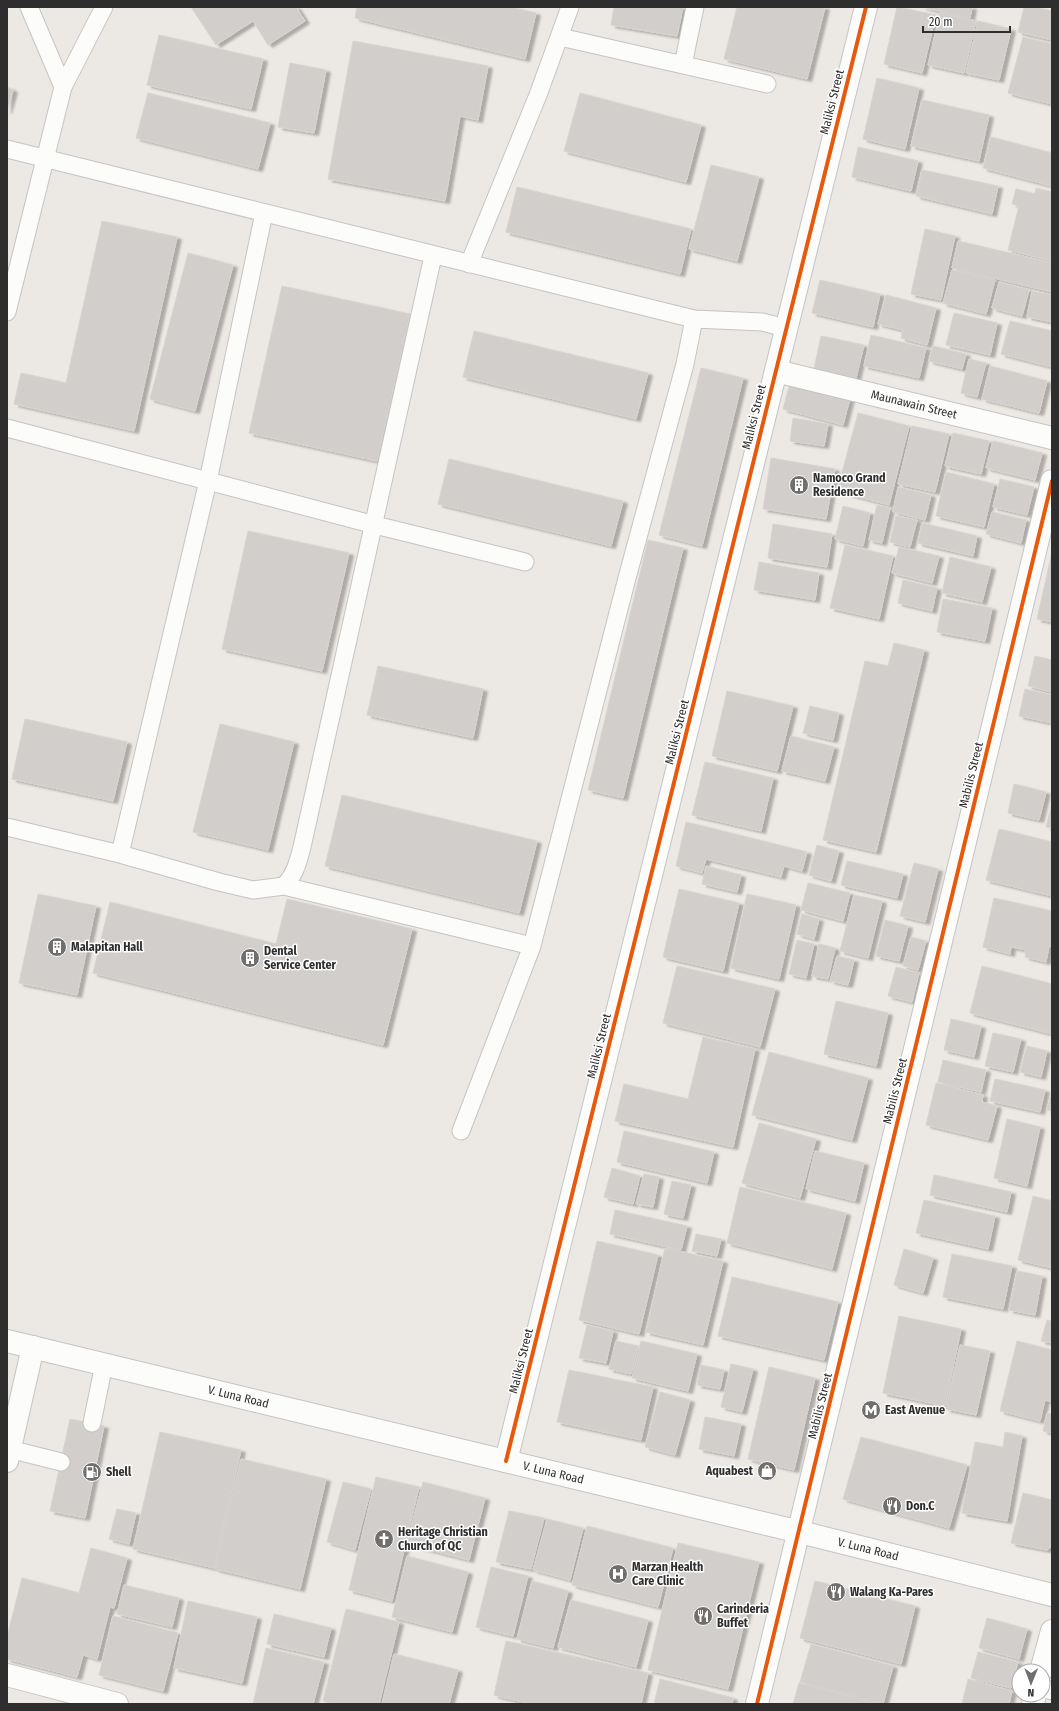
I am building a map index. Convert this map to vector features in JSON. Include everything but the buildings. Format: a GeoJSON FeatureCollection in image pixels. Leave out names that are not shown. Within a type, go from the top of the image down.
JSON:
{"type":"FeatureCollection","features":[{"type":"Feature","properties":{"kind":"street","name":"Maliksi Street"},"geometry":{"type":"LineString","coordinates":[[506,1461],[866,7]]}},
{"type":"Feature","properties":{"kind":"street","name":"Maunawain Street"},"geometry":{"type":"LineString","coordinates":[[776,371],[1052,438]]}},
{"type":"Feature","properties":{"kind":"street","name":"Mabilis Street"},"geometry":{"type":"LineString","coordinates":[[757,1704],[800,1532],[1052,481]]}},
{"type":"Feature","properties":{"kind":"street","name":"V. Luna Road"},"geometry":{"type":"LineString","coordinates":[[7,1341],[800,1532],[1052,1595]]}},
{"type":"Feature","properties":{"kind":"street"},"geometry":{"type":"LineString","coordinates":[[8,1455],[33,1347]]}},
{"type":"Feature","properties":{"kind":"street"},"geometry":{"type":"LineString","coordinates":[[1044,1663],[1052,1631]]}},
{"type":"Feature","properties":{"kind":"street"},"geometry":{"type":"LineString","coordinates":[[7,1675],[117,1704]]}},
{"type":"Feature","properties":{"kind":"lane"},"geometry":{"type":"LineString","coordinates":[[29,7],[63,87]]}},
{"type":"Feature","properties":{"kind":"lane"},"geometry":{"type":"LineString","coordinates":[[7,312],[10,289],[46,158],[63,87],[104,7]]}},
{"type":"Feature","properties":{"kind":"lane"},"geometry":{"type":"LineString","coordinates":[[469,264],[538,94],[570,7]]}},
{"type":"Feature","properties":{"kind":"lane"},"geometry":{"type":"LineString","coordinates":[[683,65],[695,7]]}},
{"type":"Feature","properties":{"kind":"lane"},"geometry":{"type":"LineString","coordinates":[[560,37],[766,84]]}},
{"type":"Feature","properties":{"kind":"lane"},"geometry":{"type":"LineString","coordinates":[[7,148],[433,256],[694,319],[762,322],[786,328]]}},
{"type":"Feature","properties":{"kind":"lane"},"geometry":{"type":"LineString","coordinates":[[120,854],[208,481],[264,213]]}},
{"type":"Feature","properties":{"kind":"lane"},"geometry":{"type":"LineString","coordinates":[[284,886],[291,879],[297,867],[302,847],[375,526],[433,256]]}},
{"type":"Feature","properties":{"kind":"lane"},"geometry":{"type":"LineString","coordinates":[[461,1131],[532,946],[627,578],[685,364],[694,319]]}},
{"type":"Feature","properties":{"kind":"lane"},"geometry":{"type":"LineString","coordinates":[[7,428],[375,526],[525,562]]}},
{"type":"Feature","properties":{"kind":"lane"},"geometry":{"type":"LineString","coordinates":[[7,827],[120,854],[253,890],[284,886],[532,946]]}},
{"type":"Feature","properties":{"kind":"lane"},"geometry":{"type":"LineString","coordinates":[[92,1423],[104,1364]]}},
{"type":"Feature","properties":{"kind":"lane"},"geometry":{"type":"LineString","coordinates":[[8,1455],[61,1462]]}},
{"type":"Feature","properties":{"kind":"cycle path"},"geometry":{"type":"LineString","coordinates":[[506,1461],[866,7]]}},
{"type":"Feature","properties":{"kind":"cycle path"},"geometry":{"type":"LineString","coordinates":[[757,1704],[1052,481]]}},
{"type":"Feature","properties":{"kind":"place","name":"Namoco Grand Residence"},"geometry":{"type":"Point","coordinates":[799,485]}},
{"type":"Feature","properties":{"kind":"place","name":"Malapitan Hall"},"geometry":{"type":"Point","coordinates":[57,947]}},
{"type":"Feature","properties":{"kind":"place","name":"Dental Service Center"},"geometry":{"type":"Point","coordinates":[250,958]}},
{"type":"Feature","properties":{"kind":"place","name":"East Avenue"},"geometry":{"type":"Point","coordinates":[871,1410]}},
{"type":"Feature","properties":{"kind":"place","name":"Aquabest"},"geometry":{"type":"Point","coordinates":[767,1471]}},
{"type":"Feature","properties":{"kind":"place","name":"Shell"},"geometry":{"type":"Point","coordinates":[92,1472]}},
{"type":"Feature","properties":{"kind":"place","name":"Don.C"},"geometry":{"type":"Point","coordinates":[892,1506]}},
{"type":"Feature","properties":{"kind":"place","name":"Heritage Christian Church of QC"},"geometry":{"type":"Point","coordinates":[384,1539]}},
{"type":"Feature","properties":{"kind":"place","name":"Marzan Health Care Clinic"},"geometry":{"type":"Point","coordinates":[618,1574]}},
{"type":"Feature","properties":{"kind":"place","name":"Walang Ka-Pares"},"geometry":{"type":"Point","coordinates":[836,1592]}},
{"type":"Feature","properties":{"kind":"place","name":"Carinderia Buffet"},"geometry":{"type":"Point","coordinates":[703,1616]}}]}
